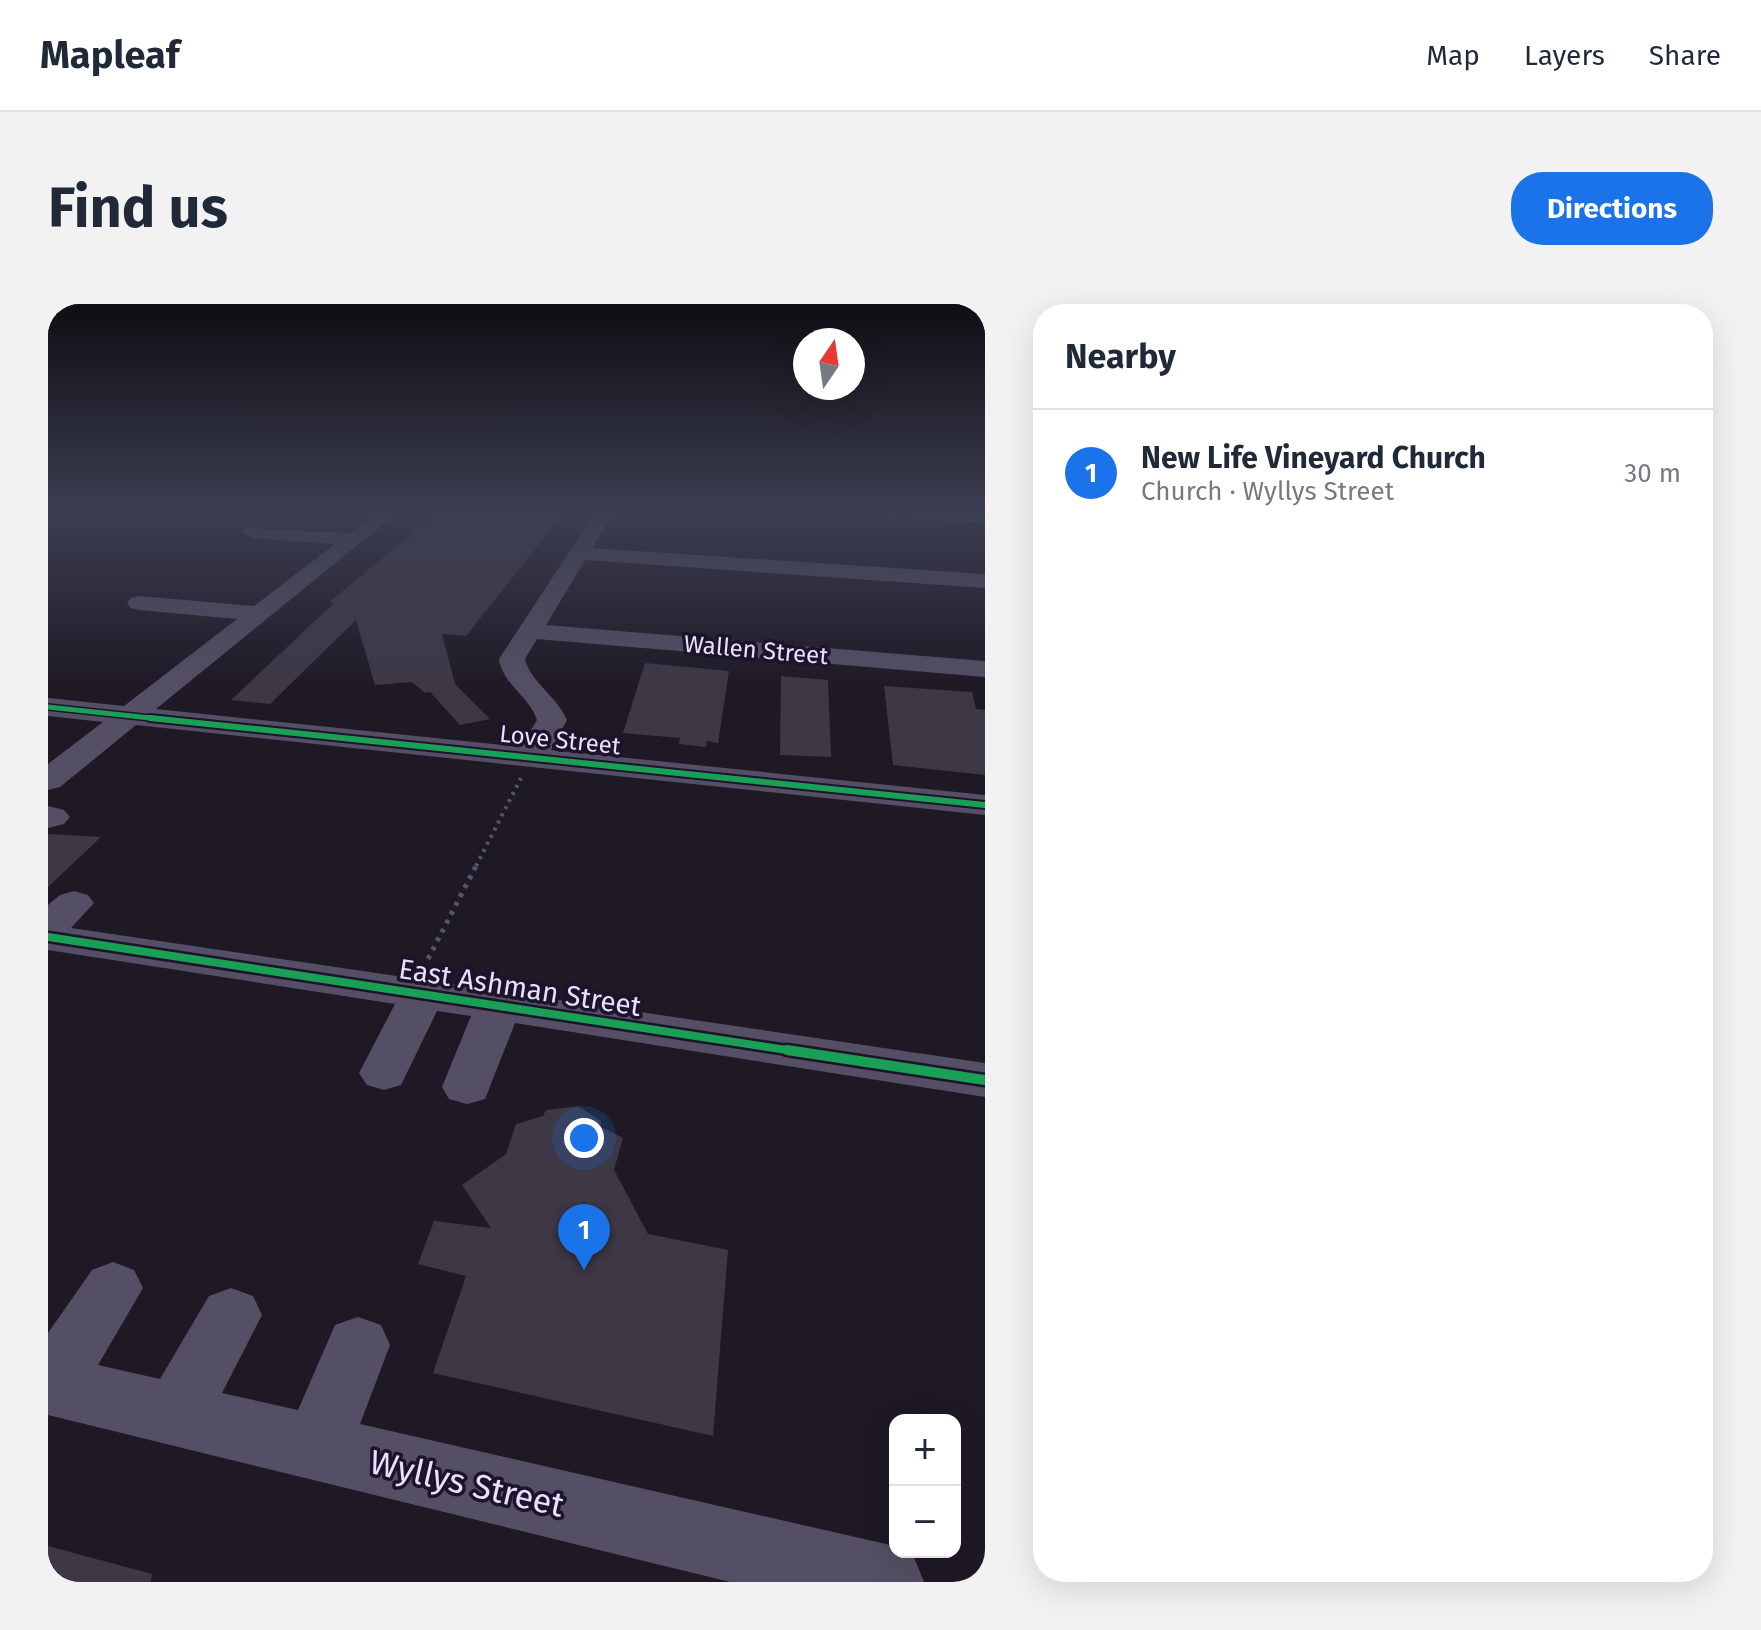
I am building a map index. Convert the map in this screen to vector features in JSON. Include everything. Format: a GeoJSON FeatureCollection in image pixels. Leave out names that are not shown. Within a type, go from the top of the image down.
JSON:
{"type":"FeatureCollection","features":[{"type":"Feature","properties":{"kind":"street"},"geometry":{"type":"LineString","coordinates":[[48,780],[314,571]]}},
{"type":"Feature","properties":{"kind":"street"},"geometry":{"type":"LineString","coordinates":[[531,757],[552,720],[544,701],[517,677],[512,668],[512,659],[566,571]]}},
{"type":"Feature","properties":{"kind":"street"},"geometry":{"type":"LineString","coordinates":[[834,571],[985,581]]}},
{"type":"Feature","properties":{"kind":"street"},"geometry":{"type":"LineString","coordinates":[[139,603],[260,614]]}},
{"type":"Feature","properties":{"kind":"street","name":"Wallen Street"},"geometry":{"type":"LineString","coordinates":[[527,631],[985,669]]}},
{"type":"Feature","properties":{"kind":"street","name":"Love Street"},"geometry":{"type":"LineString","coordinates":[[48,707],[985,805]]}},
{"type":"Feature","properties":{"kind":"street","name":"East Ashman Street"},"geometry":{"type":"LineString","coordinates":[[57,922],[425,976],[498,1006],[985,1080]]}},
{"type":"Feature","properties":{"kind":"street"},"geometry":{"type":"LineString","coordinates":[[384,1073],[425,976]]}},
{"type":"Feature","properties":{"kind":"street"},"geometry":{"type":"LineString","coordinates":[[467,1087],[498,1006]]}},
{"type":"Feature","properties":{"kind":"street"},"geometry":{"type":"LineString","coordinates":[[49,1384],[113,1288]]}},
{"type":"Feature","properties":{"kind":"street"},"geometry":{"type":"LineString","coordinates":[[176,1414],[231,1315]]}},
{"type":"Feature","properties":{"kind":"street"},"geometry":{"type":"LineString","coordinates":[[317,1447],[358,1345]]}},
{"type":"Feature","properties":{"kind":"street","name":"Wyllys Street"},"geometry":{"type":"LineString","coordinates":[[49,1384],[886,1582]]}},
{"type":"Feature","properties":{"kind":"path"},"geometry":{"type":"LineString","coordinates":[[425,976],[531,757]]}},
{"type":"Feature","properties":{"kind":"building"},"geometry":{"type":"Polygon","coordinates":[[[367,571],[518,571],[466,636],[442,634],[455,684],[490,719],[460,725],[430,692],[425,693],[412,682],[375,685],[356,620],[270,704],[231,700],[334,603],[329,602],[367,571]]]}},
{"type":"Feature","properties":{"kind":"building"},"geometry":{"type":"Polygon","coordinates":[[[645,663],[729,671],[718,743],[707,741],[706,747],[679,744],[680,738],[623,733],[645,663]]]}},
{"type":"Feature","properties":{"kind":"building"},"geometry":{"type":"Polygon","coordinates":[[[781,676],[828,680],[831,757],[780,755],[781,676]]]}},
{"type":"Feature","properties":{"kind":"building"},"geometry":{"type":"Polygon","coordinates":[[[884,686],[972,692],[976,709],[985,710],[985,775],[893,765],[884,686]]]}},
{"type":"Feature","properties":{"kind":"building"},"geometry":{"type":"Polygon","coordinates":[[[48,834],[101,837],[48,887],[48,834]]]}},
{"type":"Feature","properties":{"kind":"building"},"geometry":{"type":"Polygon","coordinates":[[[578,1106],[601,1121],[601,1127],[623,1138],[614,1170],[648,1234],[728,1250],[713,1436],[433,1373],[466,1276],[418,1264],[434,1221],[491,1228],[462,1185],[506,1154],[516,1124],[543,1116],[546,1110],[578,1106]]]}},
{"type":"Feature","properties":{"kind":"building"},"geometry":{"type":"Polygon","coordinates":[[[48,1546],[152,1574],[151,1582],[48,1582],[48,1546]]]}},
{"type":"Feature","properties":{"kind":"cycle path"},"geometry":{"type":"LineString","coordinates":[[48,707],[985,805]]}},
{"type":"Feature","properties":{"kind":"cycle path"},"geometry":{"type":"LineString","coordinates":[[48,937],[985,1080]]}},
{"type":"Feature","properties":{"kind":"place","name":"New Life Vineyard Church"},"geometry":{"type":"Point","coordinates":[584,1270]}}]}
